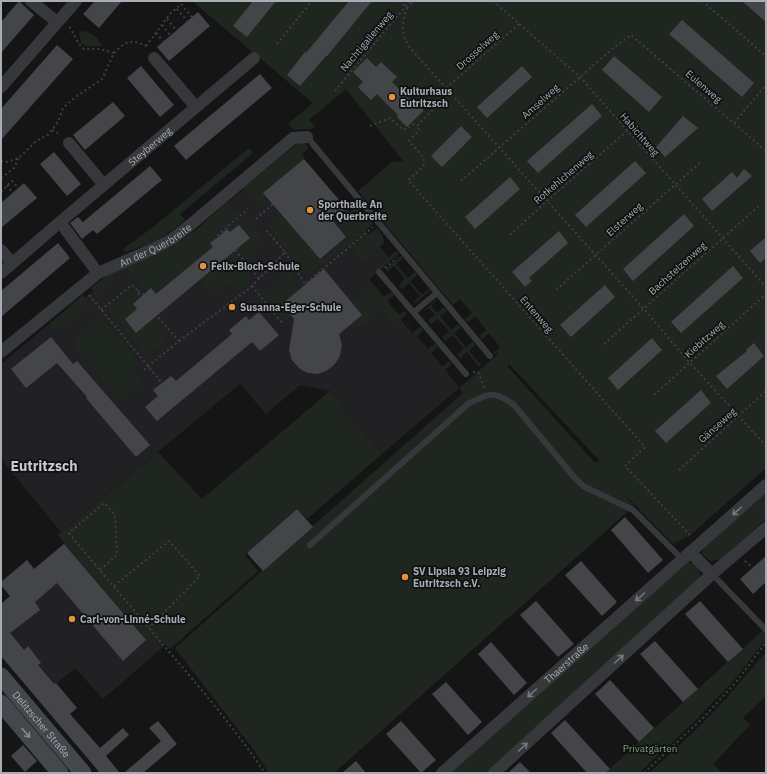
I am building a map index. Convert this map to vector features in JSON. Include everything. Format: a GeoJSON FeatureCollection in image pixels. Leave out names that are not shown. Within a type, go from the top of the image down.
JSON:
{"type":"FeatureCollection","features":[{"type":"Feature","properties":{"kind":"main road","name":"Delitzscher Straße"},"geometry":{"type":"LineString","coordinates":[[1,676],[83,773]]}},
{"type":"Feature","properties":{"kind":"main road","name":"Delitzscher Straße"},"geometry":{"type":"LineString","coordinates":[[1,703],[60,773]]}},
{"type":"Feature","properties":{"kind":"street"},"geometry":{"type":"LineString","coordinates":[[31,1],[59,20]]}},
{"type":"Feature","properties":{"kind":"street"},"geometry":{"type":"LineString","coordinates":[[1,87],[76,1]]}},
{"type":"Feature","properties":{"kind":"street"},"geometry":{"type":"LineString","coordinates":[[154,58],[196,107]]}},
{"type":"Feature","properties":{"kind":"street","name":"Steyberweg"},"geometry":{"type":"LineString","coordinates":[[1,273],[254,58]]}},
{"type":"Feature","properties":{"kind":"street","name":"An der Querbreite"},"geometry":{"type":"LineString","coordinates":[[1,352],[98,273],[172,239],[293,138],[307,137]]}},
{"type":"Feature","properties":{"kind":"street"},"geometry":{"type":"LineString","coordinates":[[69,143],[104,185]]}},
{"type":"Feature","properties":{"kind":"street"},"geometry":{"type":"LineString","coordinates":[[60,222],[98,273]]}},
{"type":"Feature","properties":{"kind":"street"},"geometry":{"type":"LineString","coordinates":[[1,250],[12,263]]}},
{"type":"Feature","properties":{"kind":"street","name":"Thaerstraße"},"geometry":{"type":"LineString","coordinates":[[442,773],[766,485]]}},
{"type":"Feature","properties":{"kind":"street"},"geometry":{"type":"LineString","coordinates":[[494,773],[712,574],[766,528]]}},
{"type":"Feature","properties":{"kind":"street"},"geometry":{"type":"LineString","coordinates":[[690,552],[712,574]]}},
{"type":"Feature","properties":{"kind":"lane"},"geometry":{"type":"LineString","coordinates":[[307,137],[490,356]]}},
{"type":"Feature","properties":{"kind":"lane"},"geometry":{"type":"LineString","coordinates":[[379,272],[466,374]]}},
{"type":"Feature","properties":{"kind":"lane"},"geometry":{"type":"LineString","coordinates":[[414,312],[437,293]]}},
{"type":"Feature","properties":{"kind":"lane"},"geometry":{"type":"LineString","coordinates":[[310,545],[468,404],[492,394],[502,396],[514,405],[583,486],[633,510],[690,552]]}},
{"type":"Feature","properties":{"kind":"lane"},"geometry":{"type":"LineString","coordinates":[[712,574],[766,630]]}},
{"type":"Feature","properties":{"kind":"path"},"geometry":{"type":"LineString","coordinates":[[277,44],[312,1]]}},
{"type":"Feature","properties":{"kind":"path"},"geometry":{"type":"LineString","coordinates":[[399,1],[406,7]]}},
{"type":"Feature","properties":{"kind":"path","name":"Nachtigallenweg"},"geometry":{"type":"LineString","coordinates":[[335,91],[410,1]]}},
{"type":"Feature","properties":{"kind":"path"},"geometry":{"type":"LineString","coordinates":[[414,1],[406,7],[403,24],[405,41],[548,200],[690,363],[766,446]]}},
{"type":"Feature","properties":{"kind":"path","name":"Habichtweg"},"geometry":{"type":"LineString","coordinates":[[493,1],[580,77],[674,185],[766,286]]}},
{"type":"Feature","properties":{"kind":"path"},"geometry":{"type":"LineString","coordinates":[[702,1],[766,56]]}},
{"type":"Feature","properties":{"kind":"path"},"geometry":{"type":"LineString","coordinates":[[146,46],[181,4],[192,17]]}},
{"type":"Feature","properties":{"kind":"path"},"geometry":{"type":"LineString","coordinates":[[177,8],[187,21]]}},
{"type":"Feature","properties":{"kind":"path"},"geometry":{"type":"LineString","coordinates":[[167,19],[176,30]]}},
{"type":"Feature","properties":{"kind":"path"},"geometry":{"type":"LineString","coordinates":[[59,20],[71,29],[79,44],[84,49],[100,49],[114,53]]}},
{"type":"Feature","properties":{"kind":"path","name":"Drosselweg"},"geometry":{"type":"LineString","coordinates":[[446,88],[519,24]]}},
{"type":"Feature","properties":{"kind":"path"},"geometry":{"type":"LineString","coordinates":[[162,25],[170,35]]}},
{"type":"Feature","properties":{"kind":"path"},"geometry":{"type":"LineString","coordinates":[[156,33],[163,41]]}},
{"type":"Feature","properties":{"kind":"path","name":"Amselweg"},"geometry":{"type":"LineString","coordinates":[[462,181],[580,77],[631,35]]}},
{"type":"Feature","properties":{"kind":"path","name":"Eulenweg"},"geometry":{"type":"LineString","coordinates":[[631,35],[766,151]]}},
{"type":"Feature","properties":{"kind":"path"},"geometry":{"type":"LineString","coordinates":[[1,178],[14,168],[19,158],[36,141],[48,135],[58,122],[63,108],[102,78],[114,53],[120,46],[130,42],[138,42],[146,46],[153,54],[154,58]]}},
{"type":"Feature","properties":{"kind":"path"},"geometry":{"type":"LineString","coordinates":[[734,123],[766,85]]}},
{"type":"Feature","properties":{"kind":"path","name":"Entenweg"},"geometry":{"type":"LineString","coordinates":[[450,92],[417,126],[419,130],[409,141],[423,157],[424,166],[408,180],[644,447],[625,466],[690,552]]}},
{"type":"Feature","properties":{"kind":"path"},"geometry":{"type":"LineString","coordinates":[[370,126],[390,118],[403,130],[414,124],[417,126]]}},
{"type":"Feature","properties":{"kind":"path","name":"Rotkehlchenweg"},"geometry":{"type":"LineString","coordinates":[[510,235],[627,131]]}},
{"type":"Feature","properties":{"kind":"path"},"geometry":{"type":"LineString","coordinates":[[1,161],[7,162],[19,158]]}},
{"type":"Feature","properties":{"kind":"path","name":"Elsterweg"},"geometry":{"type":"LineString","coordinates":[[556,290],[702,160]]}},
{"type":"Feature","properties":{"kind":"path"},"geometry":{"type":"LineString","coordinates":[[1,192],[12,181],[18,188]]}},
{"type":"Feature","properties":{"kind":"path"},"geometry":{"type":"LineString","coordinates":[[7,185],[13,193]]}},
{"type":"Feature","properties":{"kind":"path"},"geometry":{"type":"LineString","coordinates":[[256,219],[273,204]]}},
{"type":"Feature","properties":{"kind":"path","name":"Bachstelzenweg"},"geometry":{"type":"LineString","coordinates":[[604,344],[760,205]]}},
{"type":"Feature","properties":{"kind":"path"},"geometry":{"type":"LineString","coordinates":[[218,236],[248,209]]}},
{"type":"Feature","properties":{"kind":"path"},"geometry":{"type":"LineString","coordinates":[[266,230],[285,252],[305,284],[378,222]]}},
{"type":"Feature","properties":{"kind":"path"},"geometry":{"type":"LineString","coordinates":[[235,250],[259,278]]}},
{"type":"Feature","properties":{"kind":"path"},"geometry":{"type":"LineString","coordinates":[[144,370],[179,341],[252,286],[285,252]]}},
{"type":"Feature","properties":{"kind":"path"},"geometry":{"type":"LineString","coordinates":[[379,272],[403,252]]}},
{"type":"Feature","properties":{"kind":"path"},"geometry":{"type":"LineString","coordinates":[[101,310],[132,285],[144,295]]}},
{"type":"Feature","properties":{"kind":"path"},"geometry":{"type":"LineString","coordinates":[[252,286],[283,324]]}},
{"type":"Feature","properties":{"kind":"path"},"geometry":{"type":"LineString","coordinates":[[137,290],[140,298]]}},
{"type":"Feature","properties":{"kind":"path","name":"Kiebitzweg"},"geometry":{"type":"LineString","coordinates":[[654,395],[766,294]]}},
{"type":"Feature","properties":{"kind":"path"},"geometry":{"type":"LineString","coordinates":[[89,295],[162,383]]}},
{"type":"Feature","properties":{"kind":"path"},"geometry":{"type":"LineString","coordinates":[[157,316],[179,341]]}},
{"type":"Feature","properties":{"kind":"path"},"geometry":{"type":"LineString","coordinates":[[466,374],[478,372],[487,395]]}},
{"type":"Feature","properties":{"kind":"path","name":"Gänseweg"},"geometry":{"type":"LineString","coordinates":[[679,470],[766,391]]}},
{"type":"Feature","properties":{"kind":"path"},"geometry":{"type":"LineString","coordinates":[[100,570],[117,555],[115,515],[104,503],[69,533],[100,570],[114,586],[149,628],[217,708],[265,773]]}},
{"type":"Feature","properties":{"kind":"path"},"geometry":{"type":"LineString","coordinates":[[114,586],[169,541],[200,576],[149,628]]}},
{"type":"Feature","properties":{"kind":"path"},"geometry":{"type":"LineString","coordinates":[[743,560],[753,568]]}},
{"type":"Feature","properties":{"kind":"path"},"geometry":{"type":"LineString","coordinates":[[644,773],[704,717],[737,681],[766,642]]}},
{"type":"Feature","properties":{"kind":"shaded area","name":"Susanna-Eger-Schule"},"geometry":{"type":"Polygon","coordinates":[[[294,145],[304,159],[389,258],[365,278],[459,388],[382,454],[330,391],[300,385],[266,414],[240,384],[61,532],[1,459],[1,364],[48,325],[53,326],[118,270],[174,245],[196,230],[294,145]]]}},
{"type":"Feature","properties":{"kind":"shaded area","name":"Carl-von-Linné-Schule"},"geometry":{"type":"Polygon","coordinates":[[[72,537],[165,645],[103,699],[75,668],[38,699],[1,656],[1,604],[10,596],[1,585],[1,582],[27,560],[34,569],[72,537]]]}},
{"type":"Feature","properties":{"kind":"green space"},"geometry":{"type":"Polygon","coordinates":[[[192,1],[766,1],[766,468],[689,536],[673,544],[625,496],[634,506],[334,773],[269,773],[254,750],[175,648],[463,393],[459,388],[496,356],[498,352],[494,353],[500,347],[489,333],[482,339],[479,336],[486,330],[475,316],[468,322],[465,319],[472,313],[460,299],[453,305],[358,191],[392,162],[404,162],[346,89],[309,120],[315,127],[310,129],[294,130],[288,124],[313,103],[192,1]],[[509,364],[507,366],[595,463],[599,460],[509,364]]]}},
{"type":"Feature","properties":{"kind":"green space"},"geometry":{"type":"Polygon","coordinates":[[[82,31],[89,32],[99,40],[102,46],[87,46],[81,43],[79,33],[82,31]]]}},
{"type":"Feature","properties":{"kind":"green space"},"geometry":{"type":"Polygon","coordinates":[[[299,142],[305,143],[309,148],[303,153],[304,159],[264,193],[267,197],[257,205],[243,188],[299,142]]]}},
{"type":"Feature","properties":{"kind":"green space"},"geometry":{"type":"Polygon","coordinates":[[[249,148],[253,153],[180,214],[185,220],[178,226],[157,240],[142,247],[125,252],[123,249],[153,227],[249,148]]]}},
{"type":"Feature","properties":{"kind":"green space"},"geometry":{"type":"Polygon","coordinates":[[[227,202],[237,215],[216,233],[218,237],[210,243],[213,247],[156,294],[147,292],[128,268],[116,276],[96,294],[91,288],[111,272],[174,245],[196,230],[227,202]]]}},
{"type":"Feature","properties":{"kind":"green space"},"geometry":{"type":"Polygon","coordinates":[[[358,206],[373,224],[351,242],[332,220],[346,208],[350,213],[358,206]]]}},
{"type":"Feature","properties":{"kind":"green space"},"geometry":{"type":"Polygon","coordinates":[[[245,216],[267,243],[247,260],[237,249],[228,230],[245,216]]]}},
{"type":"Feature","properties":{"kind":"green space"},"geometry":{"type":"Polygon","coordinates":[[[283,216],[321,261],[345,240],[349,244],[309,276],[269,227],[283,216]]]}},
{"type":"Feature","properties":{"kind":"green space"},"geometry":{"type":"Polygon","coordinates":[[[377,228],[383,236],[384,243],[363,261],[352,248],[377,228]]]}},
{"type":"Feature","properties":{"kind":"green space"},"geometry":{"type":"Polygon","coordinates":[[[396,251],[399,254],[369,279],[384,297],[391,292],[394,295],[387,301],[399,315],[405,311],[407,314],[394,325],[381,309],[366,323],[357,327],[348,326],[362,315],[353,303],[373,287],[365,278],[396,251]]]}},
{"type":"Feature","properties":{"kind":"green space"},"geometry":{"type":"Polygon","coordinates":[[[232,252],[239,260],[240,266],[251,280],[238,291],[230,281],[216,293],[212,288],[208,290],[200,280],[232,252]]]}},
{"type":"Feature","properties":{"kind":"green space"},"geometry":{"type":"Polygon","coordinates":[[[401,256],[403,258],[396,264],[408,278],[415,272],[417,275],[410,281],[422,295],[429,289],[430,291],[415,303],[413,302],[420,296],[409,283],[402,289],[399,285],[405,279],[394,266],[387,272],[385,269],[401,256]]]}},
{"type":"Feature","properties":{"kind":"green space"},"geometry":{"type":"Polygon","coordinates":[[[289,272],[299,290],[282,304],[292,316],[284,322],[263,297],[271,290],[270,288],[289,272]]]}},
{"type":"Feature","properties":{"kind":"green space"},"geometry":{"type":"Polygon","coordinates":[[[131,291],[138,299],[133,304],[137,309],[125,320],[137,333],[154,318],[163,329],[160,331],[167,339],[147,356],[108,309],[131,291]]]}},
{"type":"Feature","properties":{"kind":"green space"},"geometry":{"type":"Polygon","coordinates":[[[83,295],[88,301],[85,304],[93,313],[91,314],[85,307],[59,331],[49,324],[83,295]]]}},
{"type":"Feature","properties":{"kind":"green space"},"geometry":{"type":"Polygon","coordinates":[[[436,300],[431,306],[437,313],[444,307],[447,311],[440,316],[451,330],[458,324],[461,328],[454,333],[466,347],[473,341],[475,345],[469,351],[481,365],[479,367],[467,352],[460,358],[457,355],[464,349],[453,335],[445,341],[442,337],[449,331],[438,319],[431,324],[428,320],[435,315],[429,308],[422,312],[436,300]]]}},
{"type":"Feature","properties":{"kind":"green space"},"geometry":{"type":"Polygon","coordinates":[[[100,316],[139,363],[132,369],[144,384],[121,400],[72,344],[100,316]]]}},
{"type":"Feature","properties":{"kind":"green space"},"geometry":{"type":"Polygon","coordinates":[[[413,319],[407,326],[413,333],[420,327],[423,330],[417,336],[428,349],[435,344],[438,347],[431,353],[442,367],[449,361],[452,364],[445,370],[457,385],[456,386],[406,325],[413,319]]]}},
{"type":"Feature","properties":{"kind":"green space"},"geometry":{"type":"Polygon","coordinates":[[[330,391],[382,454],[307,519],[297,509],[247,552],[245,555],[258,571],[170,649],[155,634],[146,640],[58,535],[158,452],[202,499],[330,391]]]}},
{"type":"Feature","properties":{"kind":"green space"},"geometry":{"type":"Polygon","coordinates":[[[766,489],[766,519],[721,559],[710,561],[702,554],[705,543],[766,489]]]}},
{"type":"Feature","properties":{"kind":"green space"},"geometry":{"type":"Polygon","coordinates":[[[688,562],[697,567],[700,574],[699,581],[488,773],[447,773],[688,562]]]}},
{"type":"Feature","properties":{"kind":"green space","name":"Privatgärten"},"geometry":{"type":"Polygon","coordinates":[[[762,631],[766,635],[766,639],[735,679],[693,723],[639,773],[605,773],[762,631]]]}},
{"type":"Feature","properties":{"kind":"green space"},"geometry":{"type":"Polygon","coordinates":[[[766,652],[766,696],[743,718],[750,725],[713,764],[722,773],[649,773],[698,728],[725,700],[766,652]]]}},
{"type":"Feature","properties":{"kind":"building"},"geometry":{"type":"Polygon","coordinates":[[[19,1],[34,15],[1,53],[1,22],[19,1]]]}},
{"type":"Feature","properties":{"kind":"building"},"geometry":{"type":"Polygon","coordinates":[[[95,1],[122,1],[99,28],[83,14],[95,1]]]}},
{"type":"Feature","properties":{"kind":"building"},"geometry":{"type":"Polygon","coordinates":[[[253,1],[276,1],[247,37],[233,26],[253,1]]]}},
{"type":"Feature","properties":{"kind":"building"},"geometry":{"type":"Polygon","coordinates":[[[349,1],[372,1],[327,56],[300,86],[287,75],[349,1]]]}},
{"type":"Feature","properties":{"kind":"building"},"geometry":{"type":"Polygon","coordinates":[[[742,1],[766,1],[766,22],[742,1]]]}},
{"type":"Feature","properties":{"kind":"building"},"geometry":{"type":"Polygon","coordinates":[[[198,12],[210,26],[169,61],[157,47],[198,12]]]}},
{"type":"Feature","properties":{"kind":"building"},"geometry":{"type":"Polygon","coordinates":[[[682,20],[754,83],[742,97],[669,34],[682,20]]]}},
{"type":"Feature","properties":{"kind":"building"},"geometry":{"type":"Polygon","coordinates":[[[57,45],[73,59],[1,140],[1,109],[57,45]]]}},
{"type":"Feature","properties":{"kind":"building"},"geometry":{"type":"Polygon","coordinates":[[[614,56],[662,97],[649,112],[602,70],[614,56]]]}},
{"type":"Feature","properties":{"kind":"building"},"geometry":{"type":"Polygon","coordinates":[[[367,58],[376,67],[381,62],[397,77],[392,82],[411,101],[413,99],[424,110],[407,127],[397,117],[398,115],[377,94],[371,100],[358,87],[363,82],[353,72],[367,58]]]}},
{"type":"Feature","properties":{"kind":"building"},"geometry":{"type":"Polygon","coordinates":[[[141,66],[174,105],[160,117],[127,78],[141,66]]]}},
{"type":"Feature","properties":{"kind":"building"},"geometry":{"type":"Polygon","coordinates":[[[522,66],[532,77],[487,118],[477,107],[522,66]]]}},
{"type":"Feature","properties":{"kind":"building"},"geometry":{"type":"Polygon","coordinates":[[[260,74],[272,88],[186,160],[174,146],[260,74]]]}},
{"type":"Feature","properties":{"kind":"building"},"geometry":{"type":"Polygon","coordinates":[[[113,102],[125,116],[85,150],[73,135],[113,102]]]}},
{"type":"Feature","properties":{"kind":"building"},"geometry":{"type":"Polygon","coordinates":[[[592,104],[602,116],[538,173],[527,161],[592,104]]]}},
{"type":"Feature","properties":{"kind":"building"},"geometry":{"type":"Polygon","coordinates":[[[683,116],[698,128],[665,157],[656,147],[683,116]]]}},
{"type":"Feature","properties":{"kind":"building"},"geometry":{"type":"Polygon","coordinates":[[[461,126],[472,137],[442,167],[431,156],[461,126]]]}},
{"type":"Feature","properties":{"kind":"building"},"geometry":{"type":"Polygon","coordinates":[[[54,152],[81,184],[67,196],[40,164],[54,152]]]}},
{"type":"Feature","properties":{"kind":"building","name":"Sporthalle An der Querbreite"},"geometry":{"type":"Polygon","coordinates":[[[304,159],[346,208],[332,220],[346,237],[320,259],[263,193],[304,159]]]}},
{"type":"Feature","properties":{"kind":"building"},"geometry":{"type":"Polygon","coordinates":[[[635,161],[646,173],[586,227],[575,215],[635,161]]]}},
{"type":"Feature","properties":{"kind":"building"},"geometry":{"type":"Polygon","coordinates":[[[150,166],[162,180],[97,234],[93,230],[82,239],[70,223],[78,217],[83,222],[150,166]]]}},
{"type":"Feature","properties":{"kind":"building"},"geometry":{"type":"Polygon","coordinates":[[[744,169],[752,176],[712,211],[702,199],[732,172],[737,178],[744,169]]]}},
{"type":"Feature","properties":{"kind":"building"},"geometry":{"type":"Polygon","coordinates":[[[510,177],[520,189],[475,229],[465,217],[510,177]]]}},
{"type":"Feature","properties":{"kind":"building"},"geometry":{"type":"Polygon","coordinates":[[[24,183],[37,198],[1,228],[1,203],[24,183]]]}},
{"type":"Feature","properties":{"kind":"building"},"geometry":{"type":"Polygon","coordinates":[[[684,214],[694,226],[633,281],[623,269],[684,214]]]}},
{"type":"Feature","properties":{"kind":"building","name":"Felix-Bloch-Schule"},"geometry":{"type":"Polygon","coordinates":[[[239,225],[250,238],[136,333],[125,319],[137,309],[133,304],[151,288],[156,294],[213,247],[210,243],[227,229],[230,232],[239,225]]]}},
{"type":"Feature","properties":{"kind":"building"},"geometry":{"type":"Polygon","coordinates":[[[559,231],[568,243],[529,278],[532,281],[525,287],[512,272],[559,231]]]}},
{"type":"Feature","properties":{"kind":"building"},"geometry":{"type":"Polygon","coordinates":[[[766,237],[766,258],[760,263],[750,251],[766,237]]]}},
{"type":"Feature","properties":{"kind":"building"},"geometry":{"type":"Polygon","coordinates":[[[58,243],[70,258],[1,317],[1,291],[58,243]]]}},
{"type":"Feature","properties":{"kind":"building"},"geometry":{"type":"Polygon","coordinates":[[[733,266],[743,278],[681,333],[671,322],[733,266]]]}},
{"type":"Feature","properties":{"kind":"building"},"geometry":{"type":"Polygon","coordinates":[[[324,269],[362,315],[339,334],[342,345],[339,358],[334,365],[326,371],[318,374],[308,373],[300,369],[292,360],[289,350],[294,319],[282,304],[324,269]]]}},
{"type":"Feature","properties":{"kind":"building"},"geometry":{"type":"Polygon","coordinates":[[[605,285],[615,297],[571,337],[560,325],[605,285]]]}},
{"type":"Feature","properties":{"kind":"building"},"geometry":{"type":"Polygon","coordinates":[[[259,312],[279,335],[260,351],[252,342],[157,421],[145,407],[158,396],[153,390],[171,376],[176,381],[232,334],[229,330],[246,316],[249,320],[259,312]]]}},
{"type":"Feature","properties":{"kind":"building"},"geometry":{"type":"Polygon","coordinates":[[[51,337],[73,364],[77,361],[150,445],[136,457],[57,363],[26,388],[11,369],[51,337]]]}},
{"type":"Feature","properties":{"kind":"building"},"geometry":{"type":"Polygon","coordinates":[[[652,338],[662,350],[618,390],[608,378],[652,338]]]}},
{"type":"Feature","properties":{"kind":"building"},"geometry":{"type":"Polygon","coordinates":[[[754,343],[764,356],[727,389],[716,376],[747,351],[746,350],[754,343]]]}},
{"type":"Feature","properties":{"kind":"building"},"geometry":{"type":"Polygon","coordinates":[[[701,390],[711,403],[666,443],[655,431],[701,390]]]}},
{"type":"Feature","properties":{"kind":"building"},"geometry":{"type":"Polygon","coordinates":[[[297,509],[313,527],[263,571],[247,553],[297,509]]]}},
{"type":"Feature","properties":{"kind":"building"},"geometry":{"type":"Polygon","coordinates":[[[625,517],[663,560],[648,573],[611,530],[625,517]]]}},
{"type":"Feature","properties":{"kind":"building"},"geometry":{"type":"Polygon","coordinates":[[[64,544],[146,640],[123,661],[57,583],[35,602],[40,610],[10,633],[24,650],[28,646],[41,663],[38,665],[54,684],[56,683],[77,708],[70,714],[100,748],[123,728],[129,735],[106,756],[120,773],[100,773],[1,656],[1,604],[10,596],[1,585],[1,582],[27,560],[34,569],[64,544]]]}},
{"type":"Feature","properties":{"kind":"building"},"geometry":{"type":"Polygon","coordinates":[[[766,556],[766,582],[753,594],[740,579],[766,556]]]}},
{"type":"Feature","properties":{"kind":"building"},"geometry":{"type":"Polygon","coordinates":[[[581,561],[617,602],[602,616],[565,575],[581,561]]]}},
{"type":"Feature","properties":{"kind":"building"},"geometry":{"type":"Polygon","coordinates":[[[536,601],[574,644],[558,657],[520,615],[536,601]]]}},
{"type":"Feature","properties":{"kind":"building"},"geometry":{"type":"Polygon","coordinates":[[[700,601],[743,649],[728,662],[685,614],[700,601]]]}},
{"type":"Feature","properties":{"kind":"building"},"geometry":{"type":"Polygon","coordinates":[[[655,641],[698,689],[683,702],[640,654],[655,641]]]}},
{"type":"Feature","properties":{"kind":"building"},"geometry":{"type":"Polygon","coordinates":[[[491,642],[527,683],[514,695],[478,654],[491,642]]]}},
{"type":"Feature","properties":{"kind":"building"},"geometry":{"type":"Polygon","coordinates":[[[610,680],[654,728],[639,742],[595,694],[610,680]]]}},
{"type":"Feature","properties":{"kind":"building"},"geometry":{"type":"Polygon","coordinates":[[[446,682],[482,722],[468,735],[432,694],[446,682]]]}},
{"type":"Feature","properties":{"kind":"building"},"geometry":{"type":"Polygon","coordinates":[[[565,720],[610,769],[605,773],[587,773],[551,733],[565,720]]]}},
{"type":"Feature","properties":{"kind":"building"},"geometry":{"type":"Polygon","coordinates":[[[158,721],[177,744],[143,773],[124,773],[161,741],[149,728],[158,721]]]}},
{"type":"Feature","properties":{"kind":"building"},"geometry":{"type":"Polygon","coordinates":[[[401,721],[436,760],[421,773],[386,734],[401,721]]]}},
{"type":"Feature","properties":{"kind":"building"},"geometry":{"type":"Polygon","coordinates":[[[23,745],[37,761],[25,772],[11,756],[23,745]]]}},
{"type":"Feature","properties":{"kind":"building"},"geometry":{"type":"Polygon","coordinates":[[[356,761],[366,773],[342,773],[356,761]]]}},
{"type":"Feature","properties":{"kind":"building"},"geometry":{"type":"Polygon","coordinates":[[[520,762],[531,773],[508,773],[520,762]]]}},
{"type":"Feature","properties":{"kind":"tram line"},"geometry":{"type":"LineString","coordinates":[[1,685],[75,773]]}},
{"type":"Feature","properties":{"kind":"place","name":"Kulturhaus Eutritzsch"},"geometry":{"type":"Point","coordinates":[392,97]}},
{"type":"Feature","properties":{"kind":"place","name":"Sporthalle An der Querbreite"},"geometry":{"type":"Point","coordinates":[310,210]}},
{"type":"Feature","properties":{"kind":"place","name":"Felix-Bloch-Schule"},"geometry":{"type":"Point","coordinates":[203,266]}},
{"type":"Feature","properties":{"kind":"place","name":"Susanna-Eger-Schule"},"geometry":{"type":"Point","coordinates":[232,307]}},
{"type":"Feature","properties":{"kind":"place","name":"SV Lipsia 93 Leipzig Eutritzsch e.V."},"geometry":{"type":"Point","coordinates":[405,577]}},
{"type":"Feature","properties":{"kind":"place","name":"Carl-von-Linné-Schule"},"geometry":{"type":"Point","coordinates":[72,619]}},
{"type":"Feature","properties":{"kind":"district","name":"Eutritzsch"},"geometry":{"type":"Point","coordinates":[44,466]}}]}
